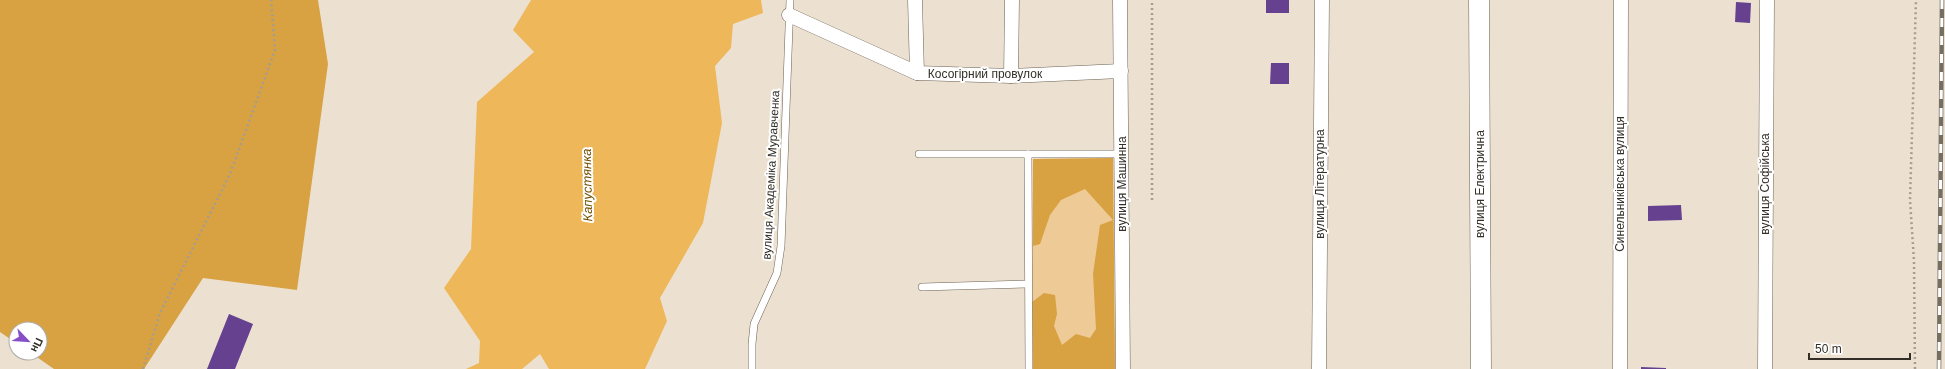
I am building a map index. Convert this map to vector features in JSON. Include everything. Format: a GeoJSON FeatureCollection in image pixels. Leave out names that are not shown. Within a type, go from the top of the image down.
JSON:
{"type":"FeatureCollection","features":[{"type":"Feature","properties":{"kind":"street"},"geometry":{"type":"LineString","coordinates":[[915,0],[917,73]]}},
{"type":"Feature","properties":{"kind":"street"},"geometry":{"type":"LineString","coordinates":[[1011,76],[1012,0]]}},
{"type":"Feature","properties":{"kind":"street","name":"вулиця Машинна"},"geometry":{"type":"LineString","coordinates":[[1120,0],[1123,369]]}},
{"type":"Feature","properties":{"kind":"street","name":"вулиця Літературна"},"geometry":{"type":"LineString","coordinates":[[1319,369],[1322,0]]}},
{"type":"Feature","properties":{"kind":"street","name":"вулиця Електрична"},"geometry":{"type":"LineString","coordinates":[[1480,0],[1481,369]]}},
{"type":"Feature","properties":{"kind":"street","name":"Синельниківська вулиця"},"geometry":{"type":"LineString","coordinates":[[1620,369],[1621,0]]}},
{"type":"Feature","properties":{"kind":"street","name":"вулиця Софійська"},"geometry":{"type":"LineString","coordinates":[[1765,369],[1767,0]]}},
{"type":"Feature","properties":{"kind":"street","name":"Косогірний провулок"},"geometry":{"type":"LineString","coordinates":[[789,15],[917,73],[1011,76],[1121,71]]}},
{"type":"Feature","properties":{"kind":"lane","name":"вулиця Академіка Муравченка"},"geometry":{"type":"LineString","coordinates":[[752,369],[754,324],[777,273],[781,246],[790,0]]}},
{"type":"Feature","properties":{"kind":"lane"},"geometry":{"type":"LineString","coordinates":[[919,154],[1122,154]]}},
{"type":"Feature","properties":{"kind":"lane"},"geometry":{"type":"LineString","coordinates":[[1028,154],[1029,369]]}},
{"type":"Feature","properties":{"kind":"lane"},"geometry":{"type":"LineString","coordinates":[[922,287],[1028,284]]}},
{"type":"Feature","properties":{"kind":"path"},"geometry":{"type":"LineString","coordinates":[[143,369],[160,313],[230,174],[275,50],[272,0]]}},
{"type":"Feature","properties":{"kind":"path"},"geometry":{"type":"LineString","coordinates":[[1152,0],[1152,200]]}},
{"type":"Feature","properties":{"kind":"path"},"geometry":{"type":"LineString","coordinates":[[1915,369],[1914,261],[1910,200],[1916,0]]}},
{"type":"Feature","properties":{"kind":"shaded area"},"geometry":{"type":"Polygon","coordinates":[[[0,0],[318,0],[328,64],[297,290],[203,278],[144,369],[54,369],[42,361],[48,361],[48,321],[8,321],[8,338],[0,332],[0,0]]]}},
{"type":"Feature","properties":{"kind":"shaded area"},"geometry":{"type":"Polygon","coordinates":[[[1113,158],[1115,369],[1032,369],[1033,159],[1113,158]]]}},
{"type":"Feature","properties":{"kind":"shaded area"},"geometry":{"type":"Polygon","coordinates":[[[1113,158],[1115,369],[1032,369],[1032,302],[1044,293],[1055,295],[1057,314],[1054,326],[1062,345],[1076,334],[1090,338],[1096,329],[1093,274],[1100,225],[1113,220],[1085,189],[1061,200],[1050,215],[1040,244],[1033,246],[1033,159],[1113,158]]]}},
{"type":"Feature","properties":{"kind":"water","name":"Капустянка"},"geometry":{"type":"Polygon","coordinates":[[[531,0],[761,0],[763,13],[733,24],[731,48],[715,66],[722,123],[703,223],[660,298],[667,321],[645,369],[549,369],[540,354],[522,369],[466,369],[479,363],[480,341],[444,288],[471,249],[477,102],[534,52],[513,30],[531,0]]]}},
{"type":"Feature","properties":{"kind":"building"},"geometry":{"type":"Polygon","coordinates":[[[1266,0],[1289,0],[1289,13],[1266,13],[1266,0]]]}},
{"type":"Feature","properties":{"kind":"building"},"geometry":{"type":"Polygon","coordinates":[[[1736,2],[1751,3],[1750,23],[1735,22],[1736,2]]]}},
{"type":"Feature","properties":{"kind":"building"},"geometry":{"type":"Polygon","coordinates":[[[1271,63],[1289,63],[1289,84],[1270,84],[1271,63]]]}},
{"type":"Feature","properties":{"kind":"building"},"geometry":{"type":"Polygon","coordinates":[[[1681,205],[1682,220],[1648,221],[1648,206],[1681,205]]]}},
{"type":"Feature","properties":{"kind":"building"},"geometry":{"type":"Polygon","coordinates":[[[229,314],[253,324],[235,369],[207,369],[229,314]]]}},
{"type":"Feature","properties":{"kind":"building"},"geometry":{"type":"Polygon","coordinates":[[[1641,367],[1666,368],[1666,369],[1641,369],[1641,367]]]}},
{"type":"Feature","properties":{"kind":"railway"},"geometry":{"type":"LineString","coordinates":[[1939,369],[1942,0]]}}]}
